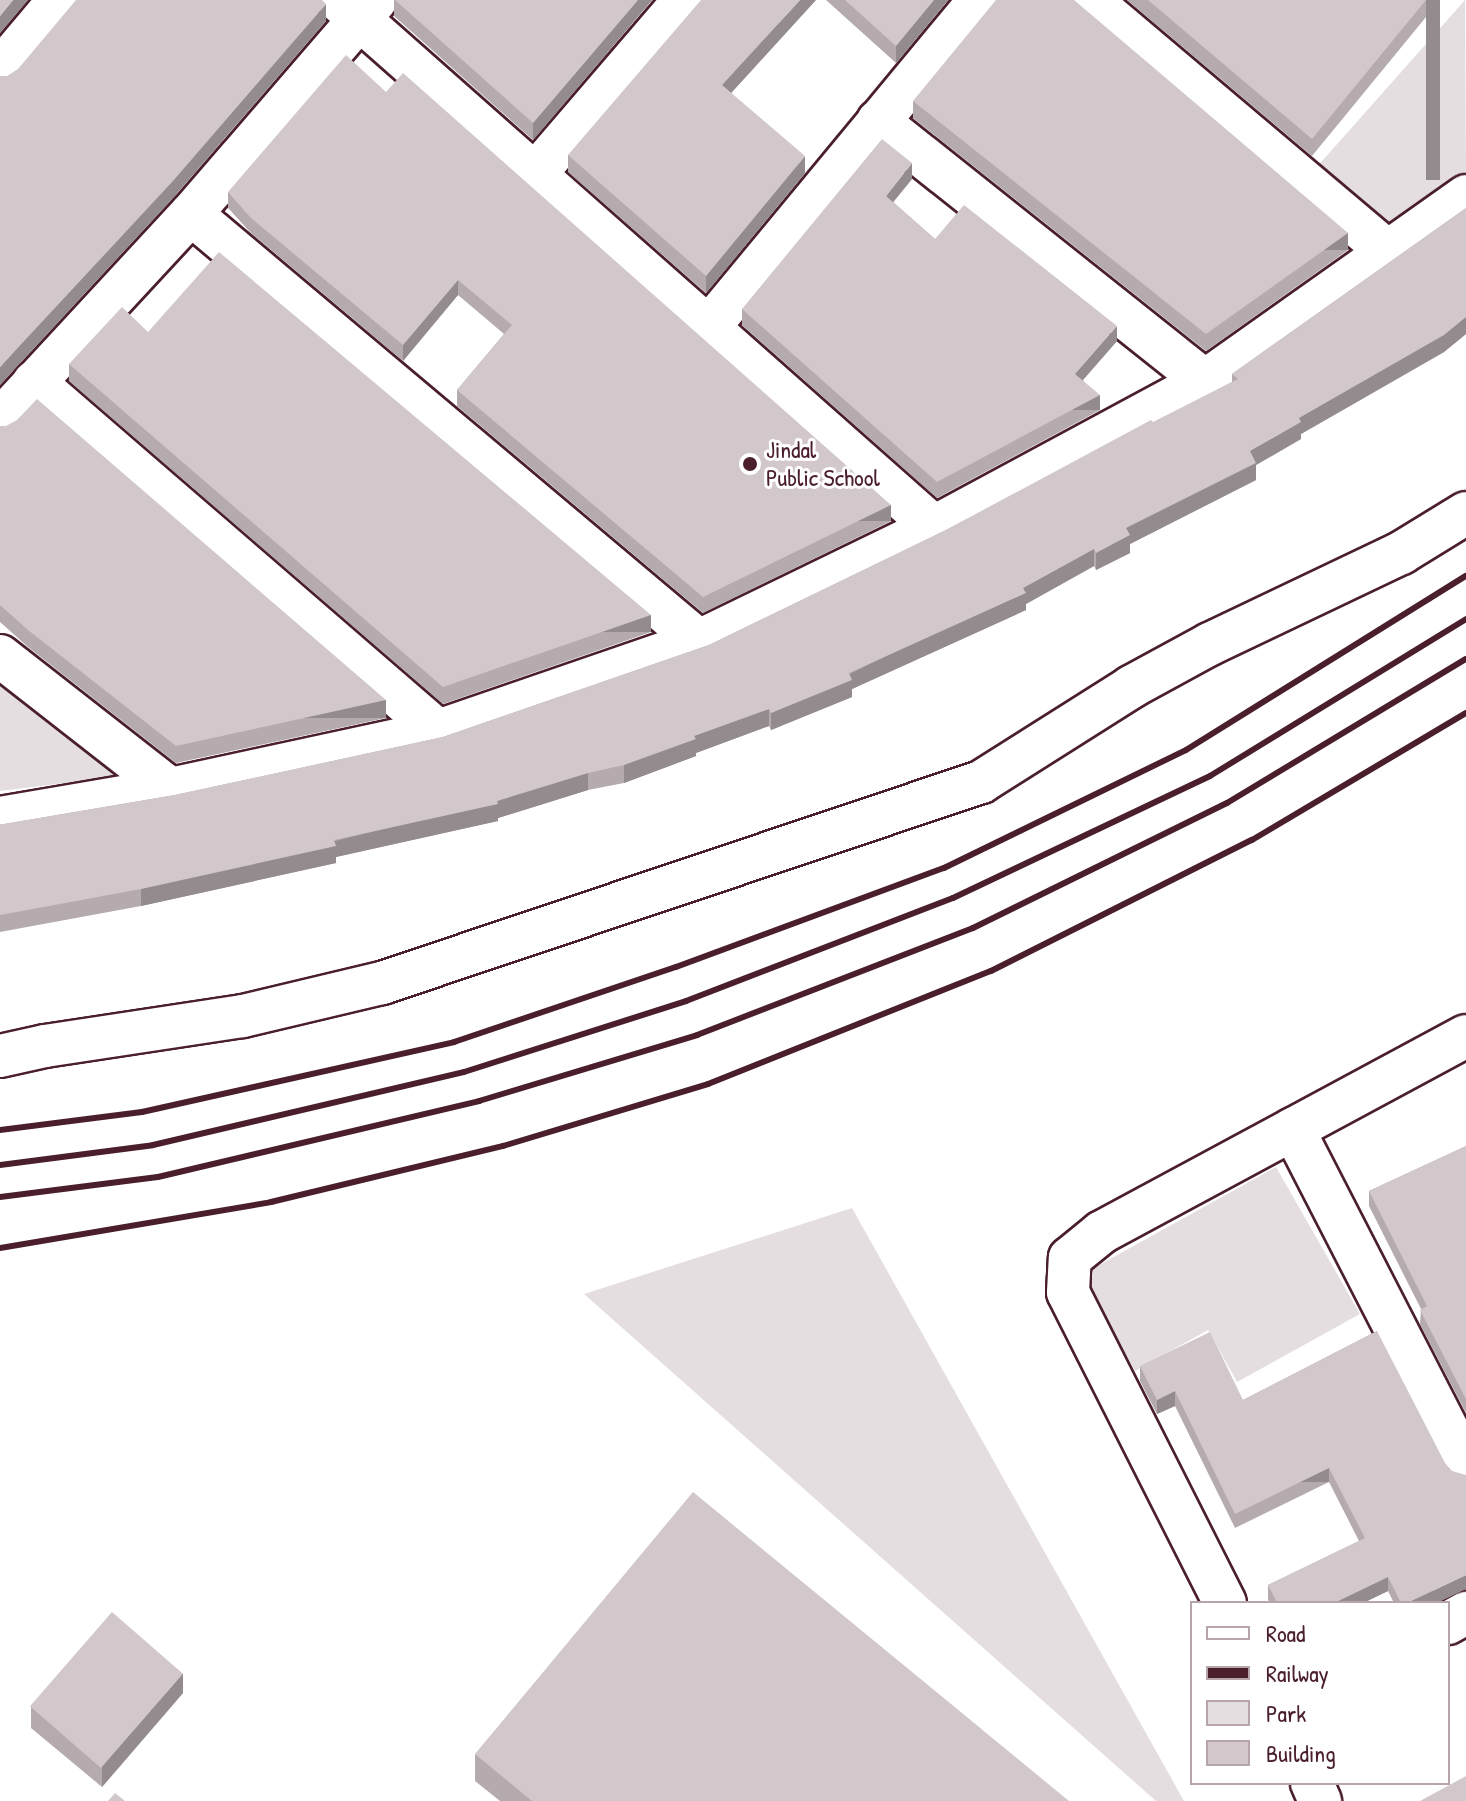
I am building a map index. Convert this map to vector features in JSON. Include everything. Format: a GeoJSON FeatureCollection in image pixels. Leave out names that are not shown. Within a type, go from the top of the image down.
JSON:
{"type":"FeatureCollection","features":[{"type":"Feature","properties":{"kind":"street"},"geometry":{"type":"LineString","coordinates":[[0,70],[59,0]]}},
{"type":"Feature","properties":{"kind":"street"},"geometry":{"type":"LineString","coordinates":[[535,174],[684,0]]}},
{"type":"Feature","properties":{"kind":"street"},"geometry":{"type":"LineString","coordinates":[[708,328],[979,0]]}},
{"type":"Feature","properties":{"kind":"street"},"geometry":{"type":"LineString","coordinates":[[1090,0],[1389,253]]}},
{"type":"Feature","properties":{"kind":"street"},"geometry":{"type":"LineString","coordinates":[[0,420],[191,214],[358,6],[535,174],[934,527]]}},
{"type":"Feature","properties":{"kind":"street"},"geometry":{"type":"LineString","coordinates":[[878,121],[1205,381]]}},
{"type":"Feature","properties":{"kind":"street"},"geometry":{"type":"LineString","coordinates":[[0,818],[170,789],[438,731],[699,641],[934,527],[1205,381],[1466,196]]}},
{"type":"Feature","properties":{"kind":"street"},"geometry":{"type":"LineString","coordinates":[[191,214],[699,641]]}},
{"type":"Feature","properties":{"kind":"street"},"geometry":{"type":"LineString","coordinates":[[34,382],[438,731]]}},
{"type":"Feature","properties":{"kind":"street"},"geometry":{"type":"LineString","coordinates":[[0,1056],[45,1046],[243,1016],[382,983],[969,787],[1131,687],[1210,644],[1401,553],[1466,513]]}},
{"type":"Feature","properties":{"kind":"street"},"geometry":{"type":"LineString","coordinates":[[0,656],[170,789]]}},
{"type":"Feature","properties":{"kind":"street"},"geometry":{"type":"LineString","coordinates":[[1224,1601],[1068,1292],[1070,1258],[1102,1232],[1466,1036]]}},
{"type":"Feature","properties":{"kind":"street"},"geometry":{"type":"LineString","coordinates":[[1293,1129],[1466,1466]]}},
{"type":"Feature","properties":{"kind":"green space"},"geometry":{"type":"Polygon","coordinates":[[[1465,0],[1466,172],[1386,234],[1315,169],[1465,0]]]}},
{"type":"Feature","properties":{"kind":"green space"},"geometry":{"type":"Polygon","coordinates":[[[0,668],[129,775],[0,791],[0,668]]]}},
{"type":"Feature","properties":{"kind":"green space"},"geometry":{"type":"Polygon","coordinates":[[[1276,1167],[1360,1314],[1237,1382],[1208,1330],[1135,1371],[1081,1275],[1276,1167]]]}},
{"type":"Feature","properties":{"kind":"green space"},"geometry":{"type":"Polygon","coordinates":[[[852,1208],[1184,1801],[1156,1801],[584,1294],[852,1208]]]}},
{"type":"Feature","properties":{"kind":"building"},"geometry":{"type":"Polygon","coordinates":[[[0,0],[13,0],[0,16],[0,0]]]}},
{"type":"Feature","properties":{"kind":"building"},"geometry":{"type":"Polygon","coordinates":[[[76,0],[322,0],[326,4],[173,181],[0,367],[0,76],[7,76],[18,69],[76,0]]]}},
{"type":"Feature","properties":{"kind":"building"},"geometry":{"type":"Polygon","coordinates":[[[395,0],[638,0],[533,123],[395,0]]]}},
{"type":"Feature","properties":{"kind":"building"},"geometry":{"type":"Polygon","coordinates":[[[701,0],[800,0],[722,85],[805,156],[706,276],[568,155],[701,0]]]}},
{"type":"Feature","properties":{"kind":"building"},"geometry":{"type":"Polygon","coordinates":[[[845,0],[934,0],[896,46],[845,0]]]}},
{"type":"Feature","properties":{"kind":"building"},"geometry":{"type":"Polygon","coordinates":[[[996,0],[1074,0],[1348,233],[1206,334],[913,101],[996,0]]]}},
{"type":"Feature","properties":{"kind":"building"},"geometry":{"type":"Polygon","coordinates":[[[1148,0],[1426,0],[1312,139],[1148,0]]]}},
{"type":"Feature","properties":{"kind":"building"},"geometry":{"type":"Polygon","coordinates":[[[346,55],[386,92],[403,73],[891,505],[703,597],[457,390],[512,325],[458,280],[403,345],[251,218],[228,192],[346,55]]]}},
{"type":"Feature","properties":{"kind":"building"},"geometry":{"type":"Polygon","coordinates":[[[882,139],[912,163],[886,196],[935,239],[964,205],[1117,326],[1075,374],[1100,395],[937,482],[742,309],[882,139]]]}},
{"type":"Feature","properties":{"kind":"building"},"geometry":{"type":"Polygon","coordinates":[[[1466,208],[1466,317],[1444,335],[1299,418],[1301,422],[1250,451],[1256,463],[1126,528],[1130,535],[1096,553],[1094,549],[1023,588],[1026,593],[849,673],[852,680],[771,713],[769,709],[694,736],[696,739],[624,765],[497,801],[498,804],[334,840],[336,846],[141,889],[0,915],[0,824],[175,795],[443,737],[709,645],[944,531],[1151,420],[1153,422],[1238,379],[1232,374],[1466,208]]]}},
{"type":"Feature","properties":{"kind":"building"},"geometry":{"type":"Polygon","coordinates":[[[219,252],[651,615],[443,687],[69,364],[122,307],[148,332],[219,252]]]}},
{"type":"Feature","properties":{"kind":"building"},"geometry":{"type":"Polygon","coordinates":[[[37,399],[386,700],[176,746],[28,630],[0,605],[0,426],[17,420],[37,399]]]}},
{"type":"Feature","properties":{"kind":"building"},"geometry":{"type":"Polygon","coordinates":[[[1466,1146],[1466,1399],[1420,1310],[1427,1306],[1369,1191],[1466,1146]]]}},
{"type":"Feature","properties":{"kind":"building"},"geometry":{"type":"Polygon","coordinates":[[[1377,1331],[1445,1463],[1452,1471],[1466,1475],[1466,1575],[1411,1601],[1400,1601],[1388,1577],[1338,1601],[1276,1601],[1268,1585],[1365,1538],[1329,1468],[1235,1514],[1175,1391],[1157,1400],[1140,1366],[1210,1332],[1243,1400],[1377,1331]]]}},
{"type":"Feature","properties":{"kind":"building"},"geometry":{"type":"Polygon","coordinates":[[[693,1492],[1069,1801],[532,1801],[475,1754],[693,1492]]]}},
{"type":"Feature","properties":{"kind":"building"},"geometry":{"type":"Polygon","coordinates":[[[112,1612],[183,1674],[101,1768],[30,1706],[112,1612]]]}},
{"type":"Feature","properties":{"kind":"building"},"geometry":{"type":"Polygon","coordinates":[[[1466,1776],[1466,1801],[1420,1801],[1450,1785],[1466,1776]]]}},
{"type":"Feature","properties":{"kind":"building"},"geometry":{"type":"Polygon","coordinates":[[[115,1793],[125,1801],[108,1801],[115,1793]]]}},
{"type":"Feature","properties":{"kind":"railway"},"geometry":{"type":"LineString","coordinates":[[0,1130],[142,1112],[454,1042],[676,967],[944,868],[1186,750],[1466,576]]}},
{"type":"Feature","properties":{"kind":"railway"},"geometry":{"type":"LineString","coordinates":[[0,1165],[153,1145],[464,1072],[686,1001],[953,898],[1210,776],[1466,619]]}},
{"type":"Feature","properties":{"kind":"railway"},"geometry":{"type":"LineString","coordinates":[[0,1197],[158,1177],[479,1101],[697,1035],[973,928],[1227,803],[1466,659]]}},
{"type":"Feature","properties":{"kind":"railway"},"geometry":{"type":"LineString","coordinates":[[0,1248],[271,1202],[503,1146],[708,1084],[991,971],[1252,840],[1466,713]]}},
{"type":"Feature","properties":{"kind":"place","name":"Jindal Public School"},"geometry":{"type":"Point","coordinates":[750,464]}}]}
